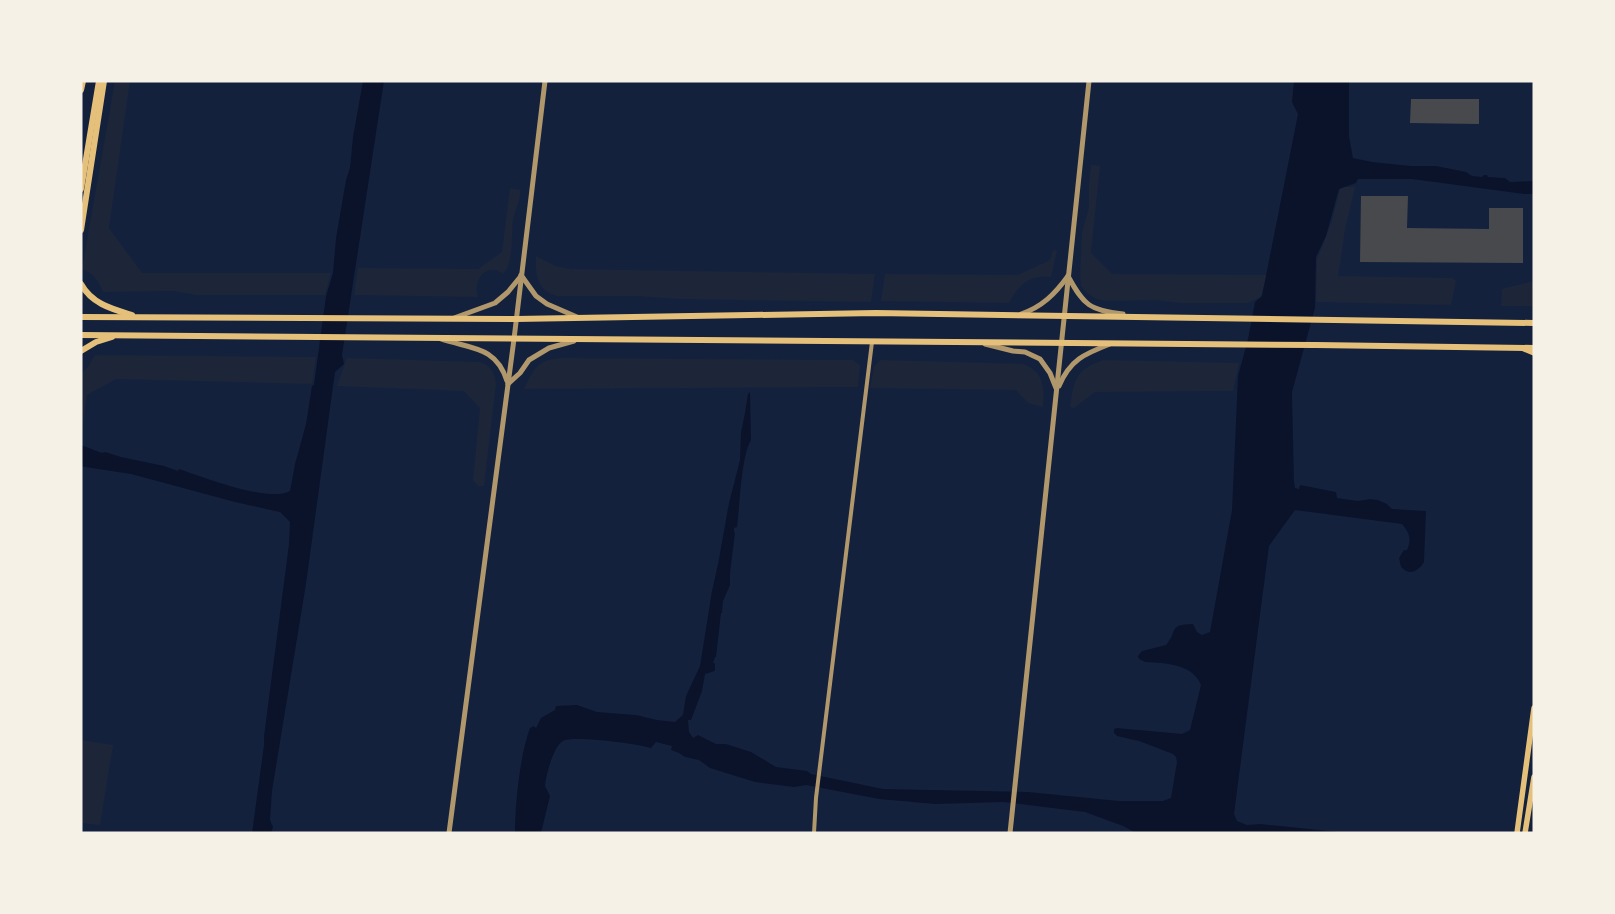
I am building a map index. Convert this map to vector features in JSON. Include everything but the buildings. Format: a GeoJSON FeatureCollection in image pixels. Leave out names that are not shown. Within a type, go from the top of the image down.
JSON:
{"type":"FeatureCollection","features":[{"type":"Feature","properties":{"kind":"main road"},"geometry":{"type":"LineString","coordinates":[[81,90],[83,81]]}},
{"type":"Feature","properties":{"kind":"main road"},"geometry":{"type":"LineString","coordinates":[[81,190],[99,81]]}},
{"type":"Feature","properties":{"kind":"main road"},"geometry":{"type":"LineString","coordinates":[[81,230],[104,81]]}},
{"type":"Feature","properties":{"kind":"main road"},"geometry":{"type":"LineString","coordinates":[[81,284],[86,292],[103,306],[141,318]]}},
{"type":"Feature","properties":{"kind":"main road"},"geometry":{"type":"LineString","coordinates":[[81,317],[516,319],[876,313],[1534,323]]}},
{"type":"Feature","properties":{"kind":"main road"},"geometry":{"type":"LineString","coordinates":[[81,336],[1238,344],[1534,348]]}},
{"type":"Feature","properties":{"kind":"main road"},"geometry":{"type":"LineString","coordinates":[[81,351],[96,342],[118,336]]}},
{"type":"Feature","properties":{"kind":"main road"},"geometry":{"type":"LineString","coordinates":[[1522,348],[1534,353]]}},
{"type":"Feature","properties":{"kind":"main road"},"geometry":{"type":"LineString","coordinates":[[1517,833],[1534,708]]}},
{"type":"Feature","properties":{"kind":"main road"},"geometry":{"type":"LineString","coordinates":[[1525,833],[1534,777]]}},
{"type":"Feature","properties":{"kind":"street"},"geometry":{"type":"LineString","coordinates":[[449,833],[514,339],[545,81]]}},
{"type":"Feature","properties":{"kind":"street"},"geometry":{"type":"LineString","coordinates":[[1010,833],[1089,81]]}},
{"type":"Feature","properties":{"kind":"street"},"geometry":{"type":"LineString","coordinates":[[521,275],[536,296],[547,304],[580,318]]}},
{"type":"Feature","properties":{"kind":"street"},"geometry":{"type":"LineString","coordinates":[[449,319],[495,303],[508,292],[521,275]]}},
{"type":"Feature","properties":{"kind":"street"},"geometry":{"type":"LineString","coordinates":[[1016,315],[1040,306],[1054,294],[1068,276]]}},
{"type":"Feature","properties":{"kind":"street"},"geometry":{"type":"LineString","coordinates":[[1068,276],[1077,293],[1092,307],[1105,313],[1140,317]]}},
{"type":"Feature","properties":{"kind":"street"},"geometry":{"type":"LineString","coordinates":[[438,338],[485,352],[503,370],[508,384]]}},
{"type":"Feature","properties":{"kind":"street"},"geometry":{"type":"LineString","coordinates":[[508,384],[520,373],[529,360],[549,348],[580,339]]}},
{"type":"Feature","properties":{"kind":"street"},"geometry":{"type":"LineString","coordinates":[[814,833],[816,798],[872,342]]}},
{"type":"Feature","properties":{"kind":"street"},"geometry":{"type":"LineString","coordinates":[[977,343],[1025,352],[1040,359],[1050,373],[1057,391]]}},
{"type":"Feature","properties":{"kind":"street"},"geometry":{"type":"LineString","coordinates":[[1057,391],[1071,364],[1092,351],[1110,344]]}},
{"type":"Feature","properties":{"kind":"shaded area"},"geometry":{"type":"Polygon","coordinates":[[[115,81],[130,81],[109,228],[142,273],[331,273],[325,295],[196,295],[174,291],[103,292],[95,278],[82,269],[115,81]]]}},
{"type":"Feature","properties":{"kind":"shaded area"},"geometry":{"type":"Polygon","coordinates":[[[363,81],[384,81],[342,355],[344,364],[335,372],[306,584],[272,791],[270,820],[273,827],[271,833],[252,833],[289,544],[290,522],[280,512],[131,474],[81,466],[81,445],[102,453],[105,452],[178,471],[179,469],[236,488],[267,494],[280,494],[290,491],[306,424],[312,386],[314,385],[326,296],[333,273],[336,238],[346,180],[350,168],[353,137],[363,81]]]}},
{"type":"Feature","properties":{"kind":"shaded area"},"geometry":{"type":"Polygon","coordinates":[[[1294,81],[1349,81],[1349,136],[1353,158],[1411,166],[1436,166],[1466,172],[1472,176],[1482,177],[1487,175],[1488,177],[1505,178],[1510,182],[1534,181],[1534,194],[1524,194],[1412,179],[1358,179],[1356,183],[1339,189],[1326,236],[1316,257],[1315,308],[1292,392],[1295,488],[1299,489],[1300,485],[1336,492],[1337,498],[1358,501],[1378,500],[1387,504],[1392,509],[1426,511],[1424,562],[1413,572],[1404,570],[1401,567],[1399,558],[1409,546],[1408,533],[1402,524],[1295,510],[1269,546],[1234,814],[1237,821],[1247,825],[1261,824],[1349,833],[1136,833],[1123,826],[1085,812],[1003,802],[935,804],[879,799],[806,785],[794,787],[755,782],[710,768],[699,760],[685,757],[671,750],[672,746],[656,742],[651,748],[620,742],[569,739],[559,744],[548,769],[545,786],[550,796],[541,833],[515,833],[519,779],[526,739],[530,728],[534,726],[536,728],[541,718],[555,710],[556,706],[577,705],[597,712],[636,715],[675,722],[683,715],[686,696],[700,666],[729,503],[740,460],[741,432],[748,394],[750,392],[751,440],[743,469],[737,527],[734,528],[730,585],[723,601],[716,657],[713,663],[715,663],[715,671],[705,674],[702,691],[691,720],[688,720],[689,732],[693,738],[698,735],[716,744],[726,744],[751,752],[776,767],[807,771],[811,774],[883,789],[1028,792],[1119,801],[1163,801],[1171,798],[1177,762],[1176,757],[1173,754],[1139,741],[1117,736],[1114,733],[1114,729],[1182,734],[1190,730],[1201,685],[1197,678],[1192,673],[1178,666],[1145,662],[1139,659],[1138,656],[1142,651],[1166,645],[1176,627],[1193,624],[1197,632],[1202,635],[1210,632],[1232,510],[1238,376],[1255,302],[1262,296],[1298,114],[1292,102],[1294,81]]]}},
{"type":"Feature","properties":{"kind":"shaded area"},"geometry":{"type":"Polygon","coordinates":[[[1091,165],[1100,166],[1091,253],[1112,274],[1267,275],[1261,297],[1248,303],[1181,303],[1155,300],[1106,301],[1096,299],[1087,293],[1081,286],[1080,275],[1082,233],[1089,207],[1091,165]]]}},
{"type":"Feature","properties":{"kind":"shaded area"},"geometry":{"type":"Polygon","coordinates":[[[1355,187],[1345,230],[1338,276],[1452,278],[1456,281],[1451,305],[1316,302],[1317,260],[1332,221],[1340,189],[1355,187]]]}},
{"type":"Feature","properties":{"kind":"shaded area"},"geometry":{"type":"Polygon","coordinates":[[[510,188],[520,190],[520,194],[513,220],[509,263],[503,274],[492,270],[482,274],[477,284],[478,297],[354,295],[358,268],[478,269],[502,252],[510,188]]]}},
{"type":"Feature","properties":{"kind":"shaded area"},"geometry":{"type":"Polygon","coordinates":[[[1053,250],[1057,251],[1051,277],[1031,279],[1026,282],[1009,303],[881,301],[885,274],[1018,275],[1050,260],[1053,250]]]}},
{"type":"Feature","properties":{"kind":"shaded area"},"geometry":{"type":"Polygon","coordinates":[[[536,256],[555,266],[570,269],[875,274],[871,302],[679,299],[638,296],[557,296],[550,294],[541,286],[536,269],[536,256]]]}},
{"type":"Feature","properties":{"kind":"shaded area"},"geometry":{"type":"Polygon","coordinates":[[[1534,281],[1534,306],[1501,306],[1502,289],[1534,281]]]}},
{"type":"Feature","properties":{"kind":"shaded area"},"geometry":{"type":"Polygon","coordinates":[[[95,355],[316,357],[312,384],[116,379],[87,395],[81,439],[81,374],[95,355]]]}},
{"type":"Feature","properties":{"kind":"shaded area"},"geometry":{"type":"Polygon","coordinates":[[[347,358],[480,362],[490,368],[495,376],[496,384],[484,486],[478,486],[473,480],[480,408],[464,391],[337,386],[347,358]]]}},
{"type":"Feature","properties":{"kind":"shaded area"},"geometry":{"type":"Polygon","coordinates":[[[561,358],[853,360],[860,365],[858,387],[524,389],[537,366],[546,361],[561,358]]]}},
{"type":"Feature","properties":{"kind":"shaded area"},"geometry":{"type":"Polygon","coordinates":[[[880,360],[1023,364],[1036,372],[1042,381],[1043,407],[1028,403],[1016,390],[870,388],[874,367],[880,360]]]}},
{"type":"Feature","properties":{"kind":"shaded area"},"geometry":{"type":"Polygon","coordinates":[[[1103,360],[1239,363],[1233,391],[1095,392],[1074,408],[1070,407],[1075,383],[1081,372],[1103,360]]]}},
{"type":"Feature","properties":{"kind":"shaded area"},"geometry":{"type":"Polygon","coordinates":[[[81,740],[113,745],[100,825],[81,823],[81,740]]]}}]}
